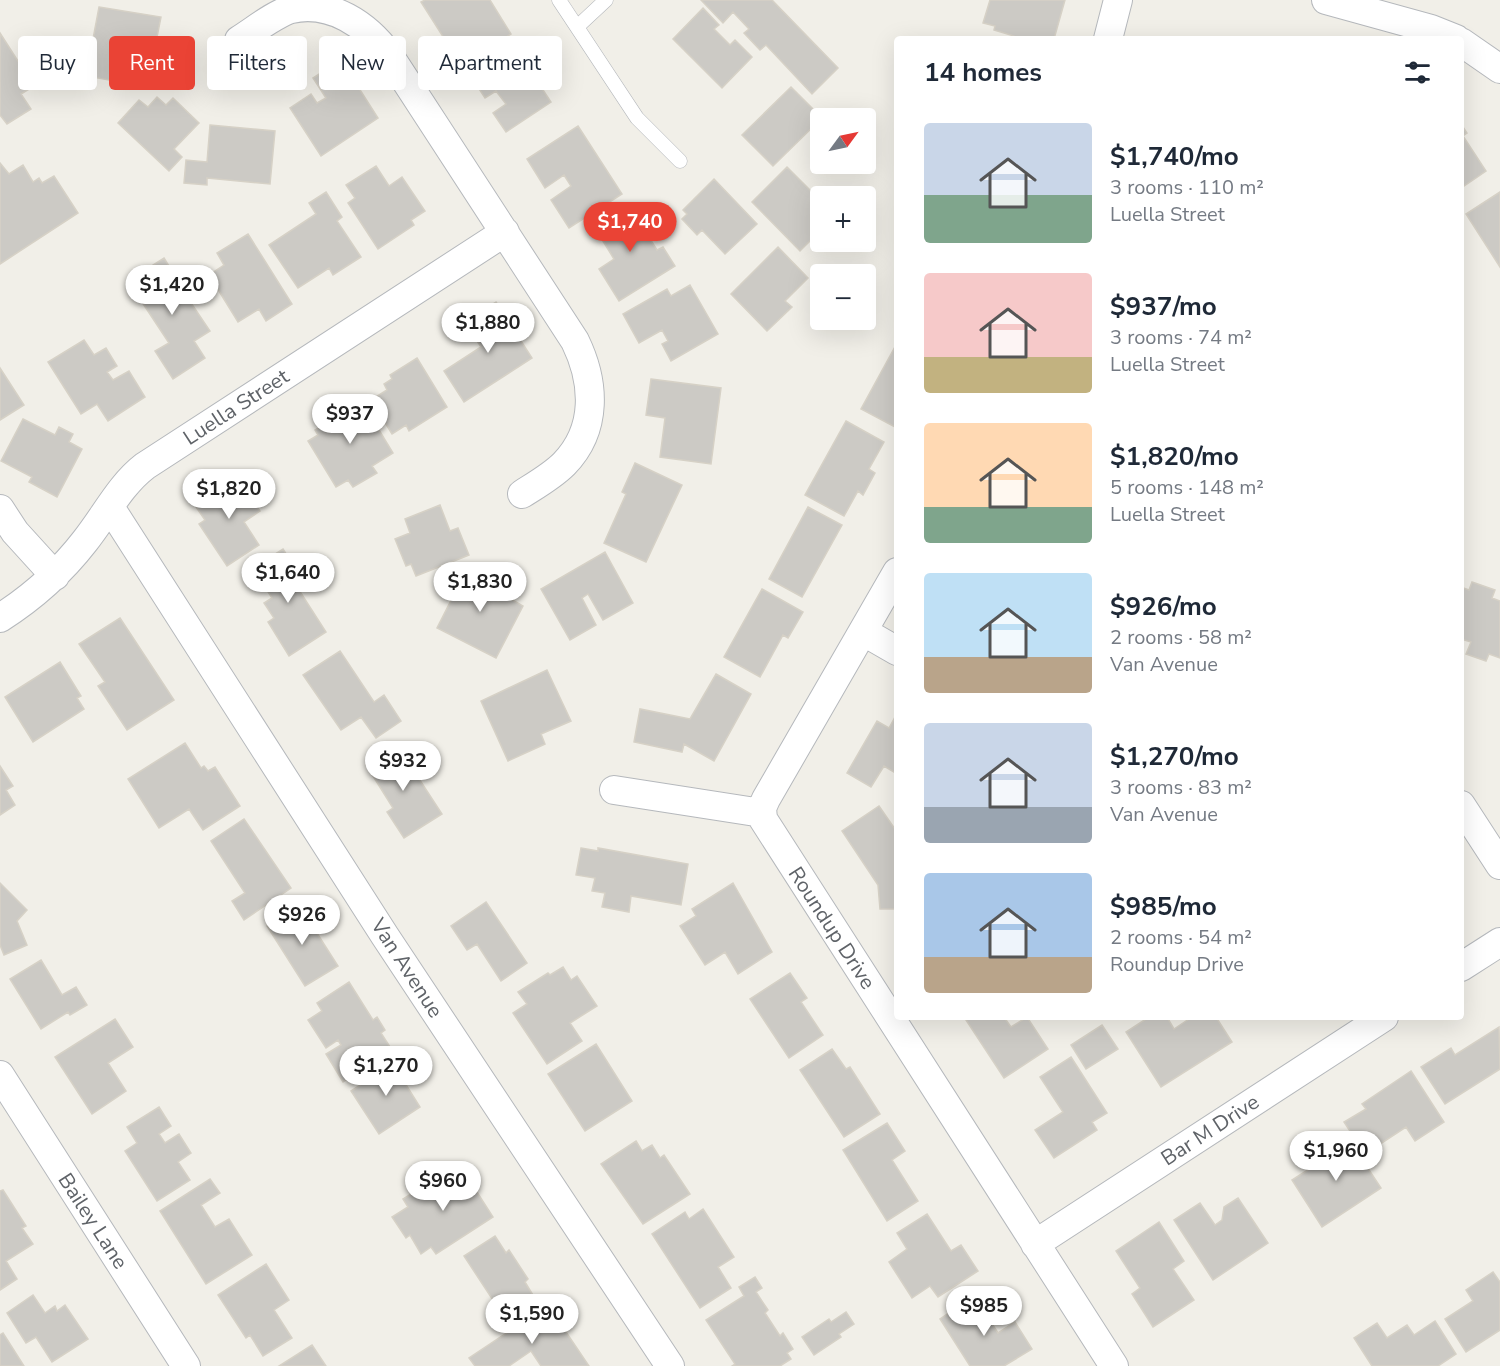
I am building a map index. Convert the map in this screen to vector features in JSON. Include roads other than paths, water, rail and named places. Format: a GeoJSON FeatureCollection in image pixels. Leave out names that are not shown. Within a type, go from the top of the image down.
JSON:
{"type":"FeatureCollection","features":[{"type":"Feature","properties":{"kind":"street"},"geometry":{"type":"LineString","coordinates":[[1109,36],[1118,0]]}},
{"type":"Feature","properties":{"kind":"street"},"geometry":{"type":"LineString","coordinates":[[1326,0],[1449,36]]}},
{"type":"Feature","properties":{"kind":"street"},"geometry":{"type":"LineString","coordinates":[[246,36],[283,13],[307,7],[336,12],[364,27],[389,55],[575,341],[589,377],[591,397],[589,417],[572,453],[551,475],[522,494]]}},
{"type":"Feature","properties":{"kind":"street"},"geometry":{"type":"LineString","coordinates":[[1464,44],[1500,69]]}},
{"type":"Feature","properties":{"kind":"street","name":"Luella Street"},"geometry":{"type":"LineString","coordinates":[[0,618],[55,576],[110,507],[126,483],[145,466],[505,232]]}},
{"type":"Feature","properties":{"kind":"street","name":"Van Avenue"},"geometry":{"type":"LineString","coordinates":[[110,507],[385,936],[670,1366]]}},
{"type":"Feature","properties":{"kind":"street"},"geometry":{"type":"LineString","coordinates":[[0,509],[15,532],[55,576]]}},
{"type":"Feature","properties":{"kind":"street"},"geometry":{"type":"LineString","coordinates":[[614,790],[762,813],[766,799],[894,577]]}},
{"type":"Feature","properties":{"kind":"street"},"geometry":{"type":"LineString","coordinates":[[864,632],[894,649]]}},
{"type":"Feature","properties":{"kind":"street"},"geometry":{"type":"LineString","coordinates":[[1464,810],[1500,865]]}},
{"type":"Feature","properties":{"kind":"street","name":"Roundup Drive"},"geometry":{"type":"LineString","coordinates":[[762,813],[765,824],[1114,1366]]}},
{"type":"Feature","properties":{"kind":"street"},"geometry":{"type":"LineString","coordinates":[[1464,965],[1500,942]]}},
{"type":"Feature","properties":{"kind":"street","name":"Bar M Drive"},"geometry":{"type":"LineString","coordinates":[[1035,1244],[1379,1020]]}},
{"type":"Feature","properties":{"kind":"street","name":"Bailey Lane"},"geometry":{"type":"LineString","coordinates":[[0,1075],[186,1366]]}},
{"type":"Feature","properties":{"kind":"lane"},"geometry":{"type":"LineString","coordinates":[[559,0],[638,118],[680,161]]}},
{"type":"Feature","properties":{"kind":"lane"},"geometry":{"type":"LineString","coordinates":[[577,27],[606,0]]}}]}
